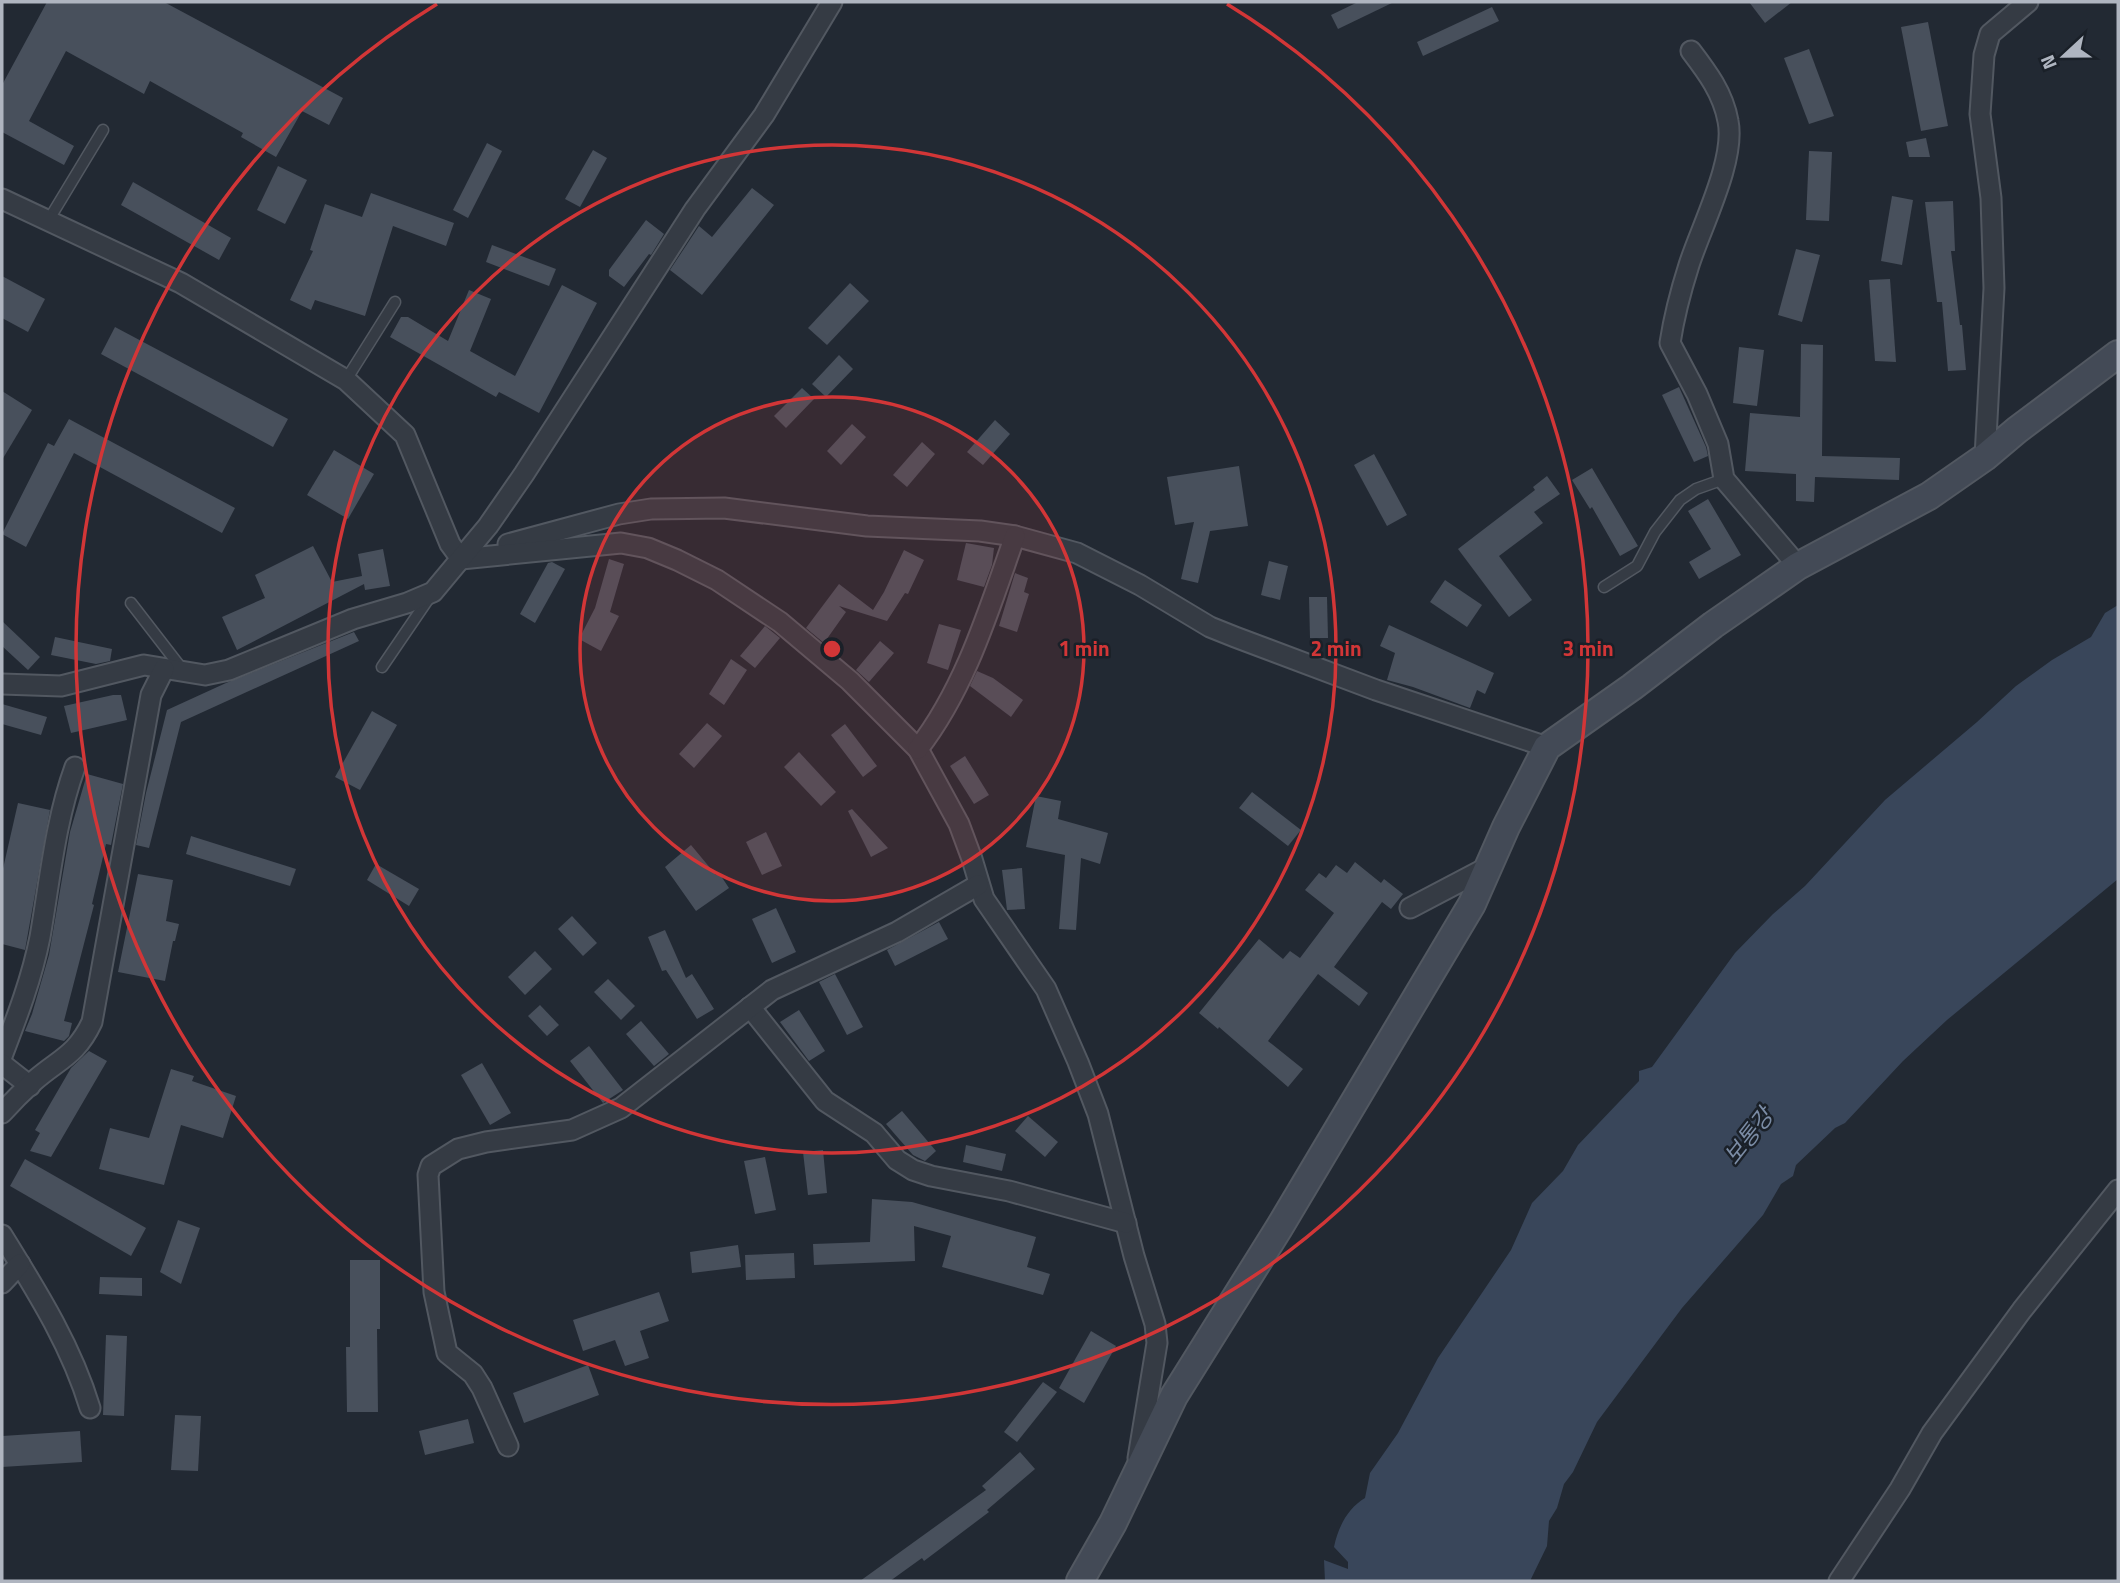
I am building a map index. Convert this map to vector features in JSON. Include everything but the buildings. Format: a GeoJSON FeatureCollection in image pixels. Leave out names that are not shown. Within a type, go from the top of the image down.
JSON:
{"type":"FeatureCollection","features":[{"type":"Feature","properties":{"kind":"main road"},"geometry":{"type":"LineString","coordinates":[[1080,1581],[1113,1523],[1174,1396],[1279,1228],[1472,904],[1547,747],[1798,566],[1929,496],[1985,457],[2118,354]]}},
{"type":"Feature","properties":{"kind":"street"},"geometry":{"type":"LineString","coordinates":[[2,684],[61,686],[144,665],[205,675],[229,670],[353,619],[407,603],[433,592],[488,526],[524,474],[695,209],[764,115],[832,2]]}},
{"type":"Feature","properties":{"kind":"street"},"geometry":{"type":"LineString","coordinates":[[1985,457],[1994,288],[1991,198],[1980,114],[1982,76],[1990,34],[2028,2]]}},
{"type":"Feature","properties":{"kind":"street"},"geometry":{"type":"LineString","coordinates":[[1691,51],[1720,93],[1729,123],[1726,160],[1689,264],[1671,343],[1698,394],[1718,444],[1724,480],[1798,566]]}},
{"type":"Feature","properties":{"kind":"street"},"geometry":{"type":"LineString","coordinates":[[2,200],[181,283],[346,380],[405,435],[450,544],[461,559]]}},
{"type":"Feature","properties":{"kind":"street"},"geometry":{"type":"LineString","coordinates":[[461,559],[563,528],[651,509],[724,508],[867,526],[980,531],[1015,536],[1077,553],[1140,584],[1210,627],[1376,690],[1547,747]]}},
{"type":"Feature","properties":{"kind":"street"},"geometry":{"type":"LineString","coordinates":[[918,749],[936,726],[978,640],[1015,536]]}},
{"type":"Feature","properties":{"kind":"street"},"geometry":{"type":"LineString","coordinates":[[461,559],[621,543],[648,548],[677,560],[717,580],[780,622],[850,681],[918,749],[959,824],[978,885],[996,919],[1046,989],[1098,1114],[1157,1343],[1136,1473]]}},
{"type":"Feature","properties":{"kind":"street"},"geometry":{"type":"LineString","coordinates":[[2,1113],[85,1038],[92,1022],[152,695],[164,668]]}},
{"type":"Feature","properties":{"kind":"street"},"geometry":{"type":"LineString","coordinates":[[2,1056],[20,1010],[39,940],[63,799],[75,767]]}},
{"type":"Feature","properties":{"kind":"street"},"geometry":{"type":"LineString","coordinates":[[1410,908],[1488,867]]}},
{"type":"Feature","properties":{"kind":"street"},"geometry":{"type":"LineString","coordinates":[[508,1446],[473,1374],[447,1353],[434,1292],[428,1175],[430,1166],[457,1149],[486,1142],[572,1130],[621,1108],[772,990],[897,932],[978,885]]}},
{"type":"Feature","properties":{"kind":"street"},"geometry":{"type":"LineString","coordinates":[[750,1007],[825,1101],[874,1133],[897,1160],[913,1170],[941,1179],[1009,1191],[1126,1223]]}},
{"type":"Feature","properties":{"kind":"street"},"geometry":{"type":"LineString","coordinates":[[2,1063],[30,1086]]}},
{"type":"Feature","properties":{"kind":"street"},"geometry":{"type":"LineString","coordinates":[[1839,1581],[1900,1489],[1932,1433],[2022,1310],[2118,1190]]}},
{"type":"Feature","properties":{"kind":"street"},"geometry":{"type":"LineString","coordinates":[[2,1235],[58,1328],[81,1377],[90,1408]]}},
{"type":"Feature","properties":{"kind":"street"},"geometry":{"type":"LineString","coordinates":[[2,1283],[20,1264]]}},
{"type":"Feature","properties":{"kind":"lane"},"geometry":{"type":"LineString","coordinates":[[48,221],[103,130]]}},
{"type":"Feature","properties":{"kind":"lane"},"geometry":{"type":"LineString","coordinates":[[346,380],[395,302]]}},
{"type":"Feature","properties":{"kind":"lane"},"geometry":{"type":"LineString","coordinates":[[1604,587],[1637,566],[1655,532],[1680,500],[1696,489],[1724,480]]}},
{"type":"Feature","properties":{"kind":"lane"},"geometry":{"type":"LineString","coordinates":[[382,667],[433,592]]}},
{"type":"Feature","properties":{"kind":"lane"},"geometry":{"type":"LineString","coordinates":[[131,603],[185,672]]}},
{"type":"Feature","properties":{"kind":"water","name":"보통강"},"geometry":{"type":"Polygon","coordinates":[[[2118,605],[2118,879],[1947,1020],[1903,1061],[1845,1123],[1835,1128],[1796,1165],[1793,1176],[1781,1184],[1763,1215],[1682,1308],[1597,1422],[1573,1472],[1564,1484],[1557,1508],[1549,1521],[1547,1546],[1530,1581],[1325,1581],[1324,1560],[1348,1569],[1348,1562],[1334,1547],[1345,1519],[1365,1498],[1370,1473],[1398,1433],[1438,1358],[1511,1250],[1532,1203],[1563,1171],[1578,1145],[1639,1081],[1639,1071],[1652,1067],[1735,953],[1805,886],[1885,800],[2016,686],[2091,637],[2105,613],[2118,605]]]}}]}
